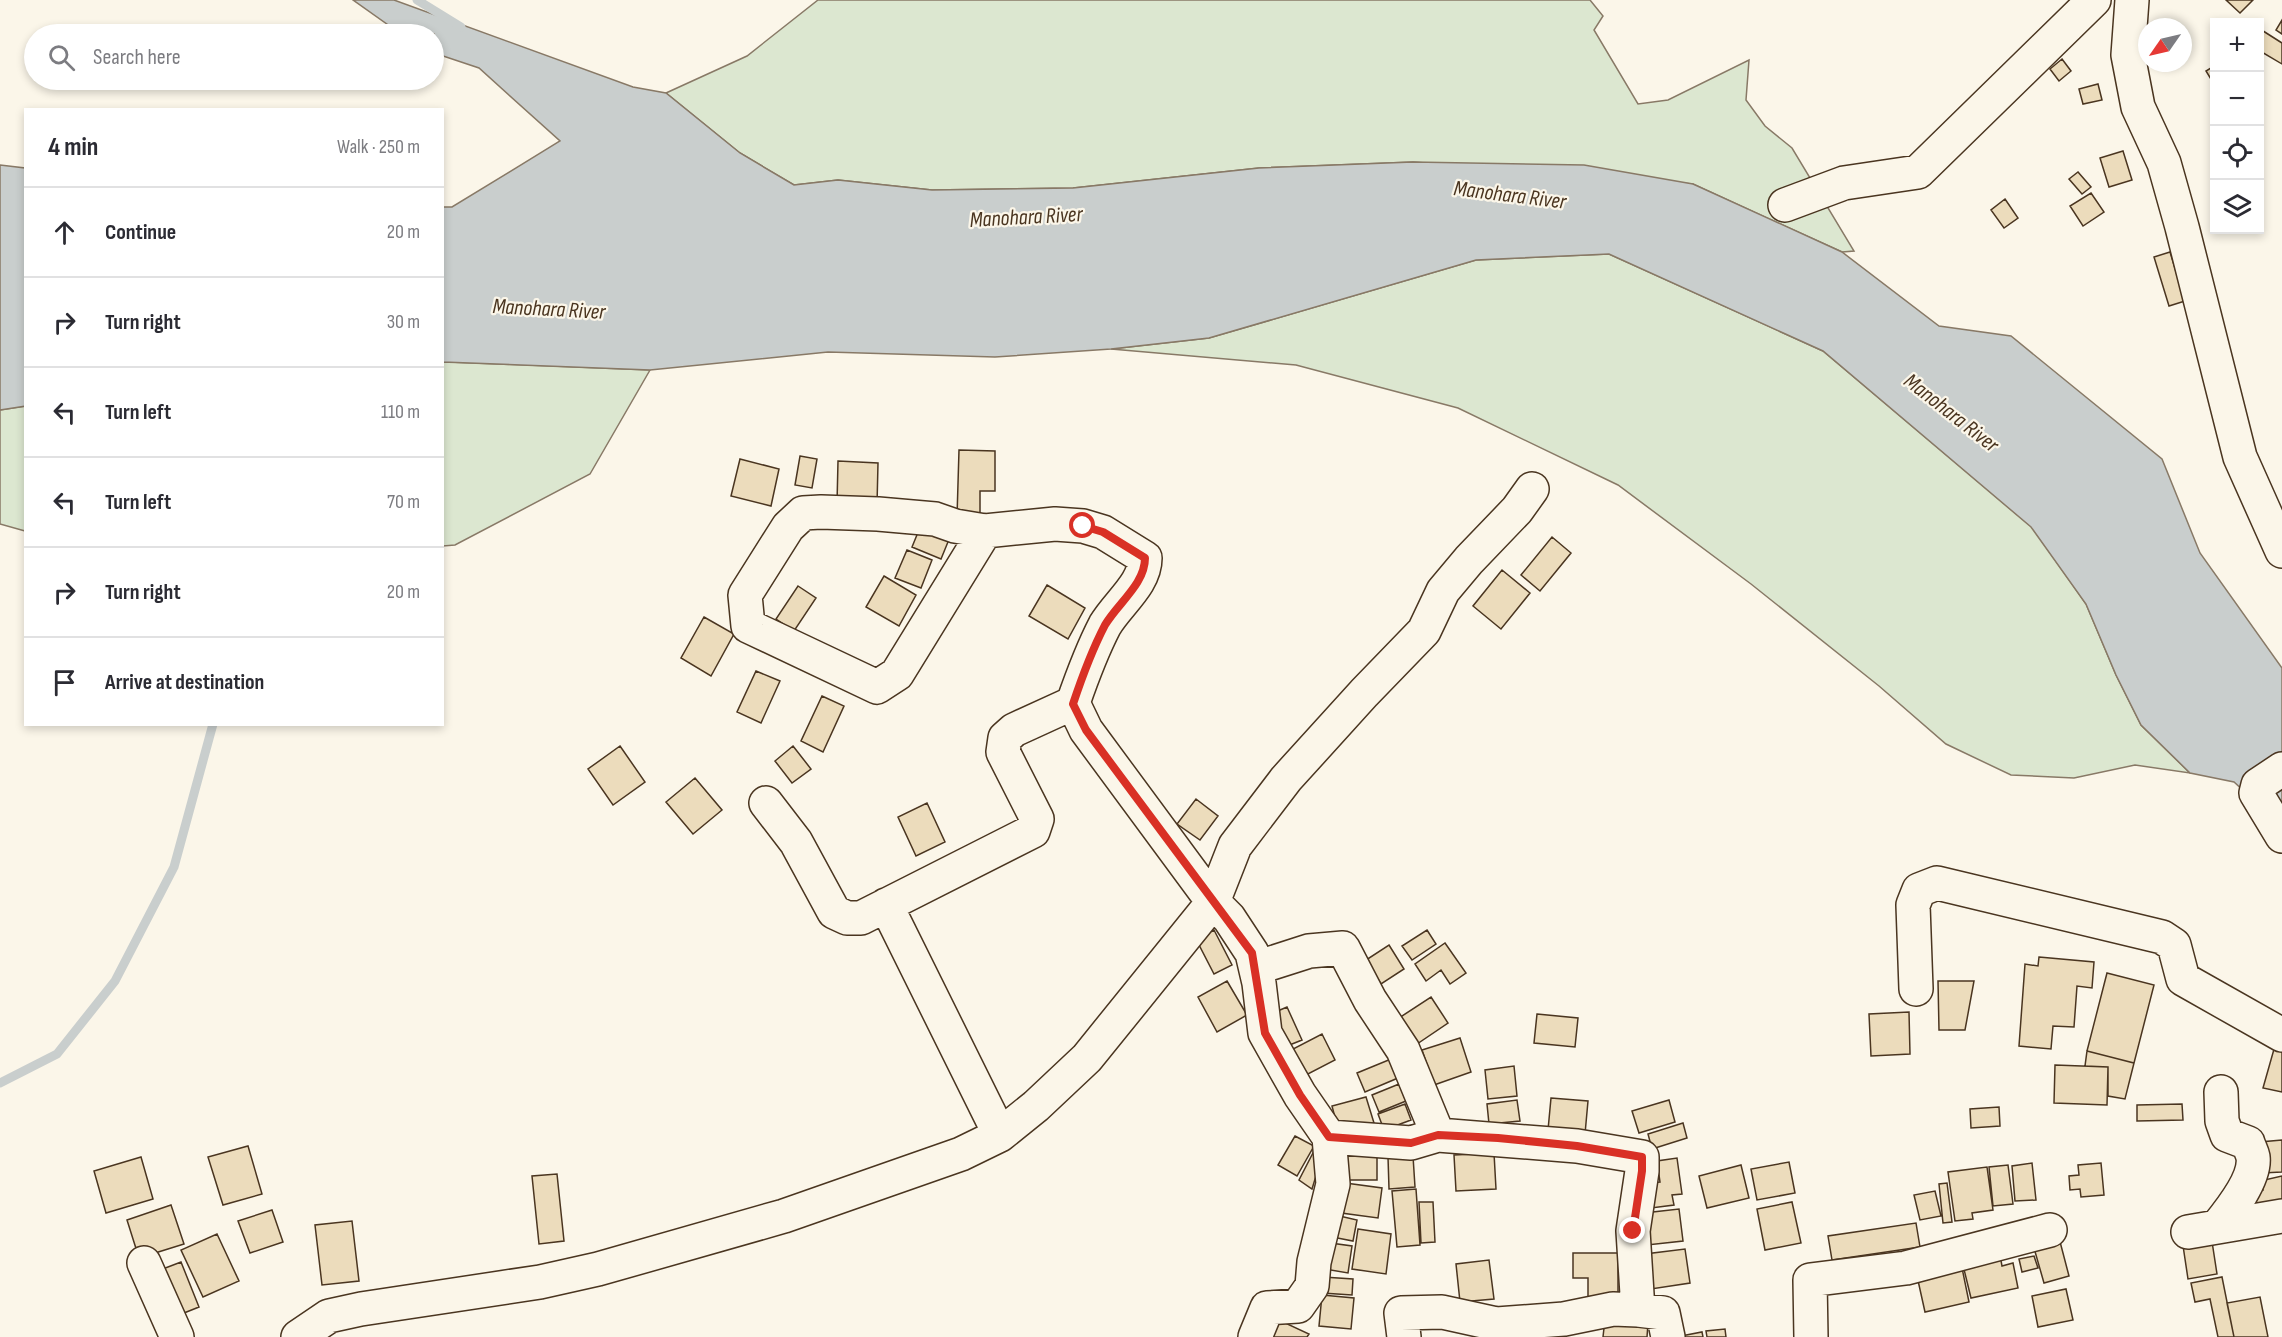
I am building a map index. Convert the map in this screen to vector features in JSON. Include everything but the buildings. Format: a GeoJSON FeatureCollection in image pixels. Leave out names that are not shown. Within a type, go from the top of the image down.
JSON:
{"type":"FeatureCollection","features":[{"type":"Feature","properties":{"kind":"street"},"geometry":{"type":"LineString","coordinates":[[1785,205],[1844,183],[1918,172],[2094,0]]}},
{"type":"Feature","properties":{"kind":"street"},"geometry":{"type":"LineString","coordinates":[[2129,1],[2128,55],[2138,107],[2164,163],[2240,457],[2282,551]]}},
{"type":"Feature","properties":{"kind":"street"},"geometry":{"type":"LineString","coordinates":[[298,1337],[329,1316],[361,1309],[540,1282],[598,1269],[784,1216],[961,1154],[1000,1135],[1036,1106],[1087,1058],[1213,902],[1235,846],[1286,779],[1424,631],[1443,591],[1517,510],[1532,489]]}},
{"type":"Feature","properties":{"kind":"street"},"geometry":{"type":"LineString","coordinates":[[986,531],[897,674],[877,687],[747,626],[746,595],[788,527],[803,513],[878,514],[935,519],[955,526],[986,531],[1055,524],[1083,526],[1103,532],[1145,558],[1145,570],[1106,624],[1082,677],[1073,704],[1086,730],[1252,953],[1265,1033],[1300,1095],[1329,1137],[1333,1184],[1314,1262],[1312,1286],[1298,1306],[1267,1308],[1255,1337]]}},
{"type":"Feature","properties":{"kind":"street"},"geometry":{"type":"LineString","coordinates":[[766,803],[796,842],[834,912],[847,918],[861,918],[1033,831],[1037,819],[1003,752],[1005,738],[1014,730],[1073,704]]}},
{"type":"Feature","properties":{"kind":"street"},"geometry":{"type":"LineString","coordinates":[[2270,777],[2256,789],[2257,797],[2282,836]]}},
{"type":"Feature","properties":{"kind":"street"},"geometry":{"type":"LineString","coordinates":[[1916,989],[1913,905],[1919,890],[1937,883],[2162,937],[2174,945],[2183,979],[2282,1035]]}},
{"type":"Feature","properties":{"kind":"street"},"geometry":{"type":"LineString","coordinates":[[886,905],[1000,1135]]}},
{"type":"Feature","properties":{"kind":"street"},"geometry":{"type":"LineString","coordinates":[[1256,968],[1309,951],[1343,948],[1370,1000],[1403,1050],[1438,1135]]}},
{"type":"Feature","properties":{"kind":"street"},"geometry":{"type":"LineString","coordinates":[[2220,1092],[2222,1121],[2227,1135],[2248,1143],[2253,1158],[2247,1183],[2234,1207],[2202,1230],[2282,1216]]}},
{"type":"Feature","properties":{"kind":"street"},"geometry":{"type":"LineString","coordinates":[[1329,1137],[1411,1143],[1438,1135],[1577,1146],[1642,1157],[1633,1231],[1638,1310]]}},
{"type":"Feature","properties":{"kind":"street"},"geometry":{"type":"LineString","coordinates":[[1811,1337],[1809,1281],[1906,1268],[2050,1230]]}},
{"type":"Feature","properties":{"kind":"street"},"geometry":{"type":"LineString","coordinates":[[144,1263],[177,1337]]}},
{"type":"Feature","properties":{"kind":"street"},"geometry":{"type":"LineString","coordinates":[[1404,1337],[1401,1313],[1442,1312],[1497,1324],[1564,1319],[1613,1309],[1663,1313],[1668,1337]]}},
{"type":"Feature","properties":{"kind":"green space"},"geometry":{"type":"Polygon","coordinates":[[[818,0],[1590,0],[1603,16],[1594,30],[1638,104],[1668,100],[1749,60],[1746,100],[1765,126],[1792,148],[1854,251],[1842,252],[1693,184],[1413,162],[1259,168],[1073,188],[932,190],[838,180],[794,185],[740,153],[666,93],[747,56],[818,0]]]}},
{"type":"Feature","properties":{"kind":"green space"},"geometry":{"type":"Polygon","coordinates":[[[1609,254],[1823,351],[2032,527],[2086,604],[2116,675],[2141,725],[2190,773],[2135,765],[2074,778],[2011,775],[1946,744],[1879,686],[1751,584],[1618,485],[1458,408],[1296,365],[1111,349],[1209,338],[1476,260],[1609,254]]]}},
{"type":"Feature","properties":{"kind":"green space"},"geometry":{"type":"Polygon","coordinates":[[[444,362],[650,370],[590,474],[455,545],[444,546],[444,362]]]}},
{"type":"Feature","properties":{"kind":"green space"},"geometry":{"type":"Polygon","coordinates":[[[24,406],[24,531],[0,524],[0,410],[24,406]]]}},
{"type":"Feature","properties":{"kind":"water","name":"Manohara River"},"geometry":{"type":"Polygon","coordinates":[[[353,0],[394,0],[633,87],[666,93],[740,153],[794,185],[838,180],[932,190],[1073,188],[1259,168],[1413,162],[1584,165],[1693,184],[1842,252],[1939,326],[2011,336],[2162,459],[2200,553],[2282,668],[2282,826],[2234,782],[2190,773],[2141,725],[2116,675],[2086,604],[2031,527],[1823,351],[1609,254],[1476,260],[1209,338],[1111,349],[995,357],[828,352],[650,370],[444,362],[444,207],[452,207],[560,141],[479,68],[444,56],[444,24],[387,24],[353,0]]]}},
{"type":"Feature","properties":{"kind":"water"},"geometry":{"type":"Polygon","coordinates":[[[0,165],[24,168],[24,406],[0,410],[0,165]]]}},
{"type":"Feature","properties":{"kind":"waterway"},"geometry":{"type":"LineString","coordinates":[[417,0],[461,27]]}},
{"type":"Feature","properties":{"kind":"waterway"},"geometry":{"type":"LineString","coordinates":[[0,1083],[57,1054],[115,981],[174,867],[212,726]]}},
{"type":"Feature","properties":{"kind":"route"},"geometry":{"type":"LineString","coordinates":[[1083,526],[1103,532],[1145,558],[1145,570],[1106,624],[1082,677],[1073,704],[1086,730],[1252,953],[1259,983],[1265,1033],[1300,1095],[1329,1137],[1411,1143],[1438,1135],[1498,1138],[1577,1146],[1642,1157],[1633,1231]]}}]}
